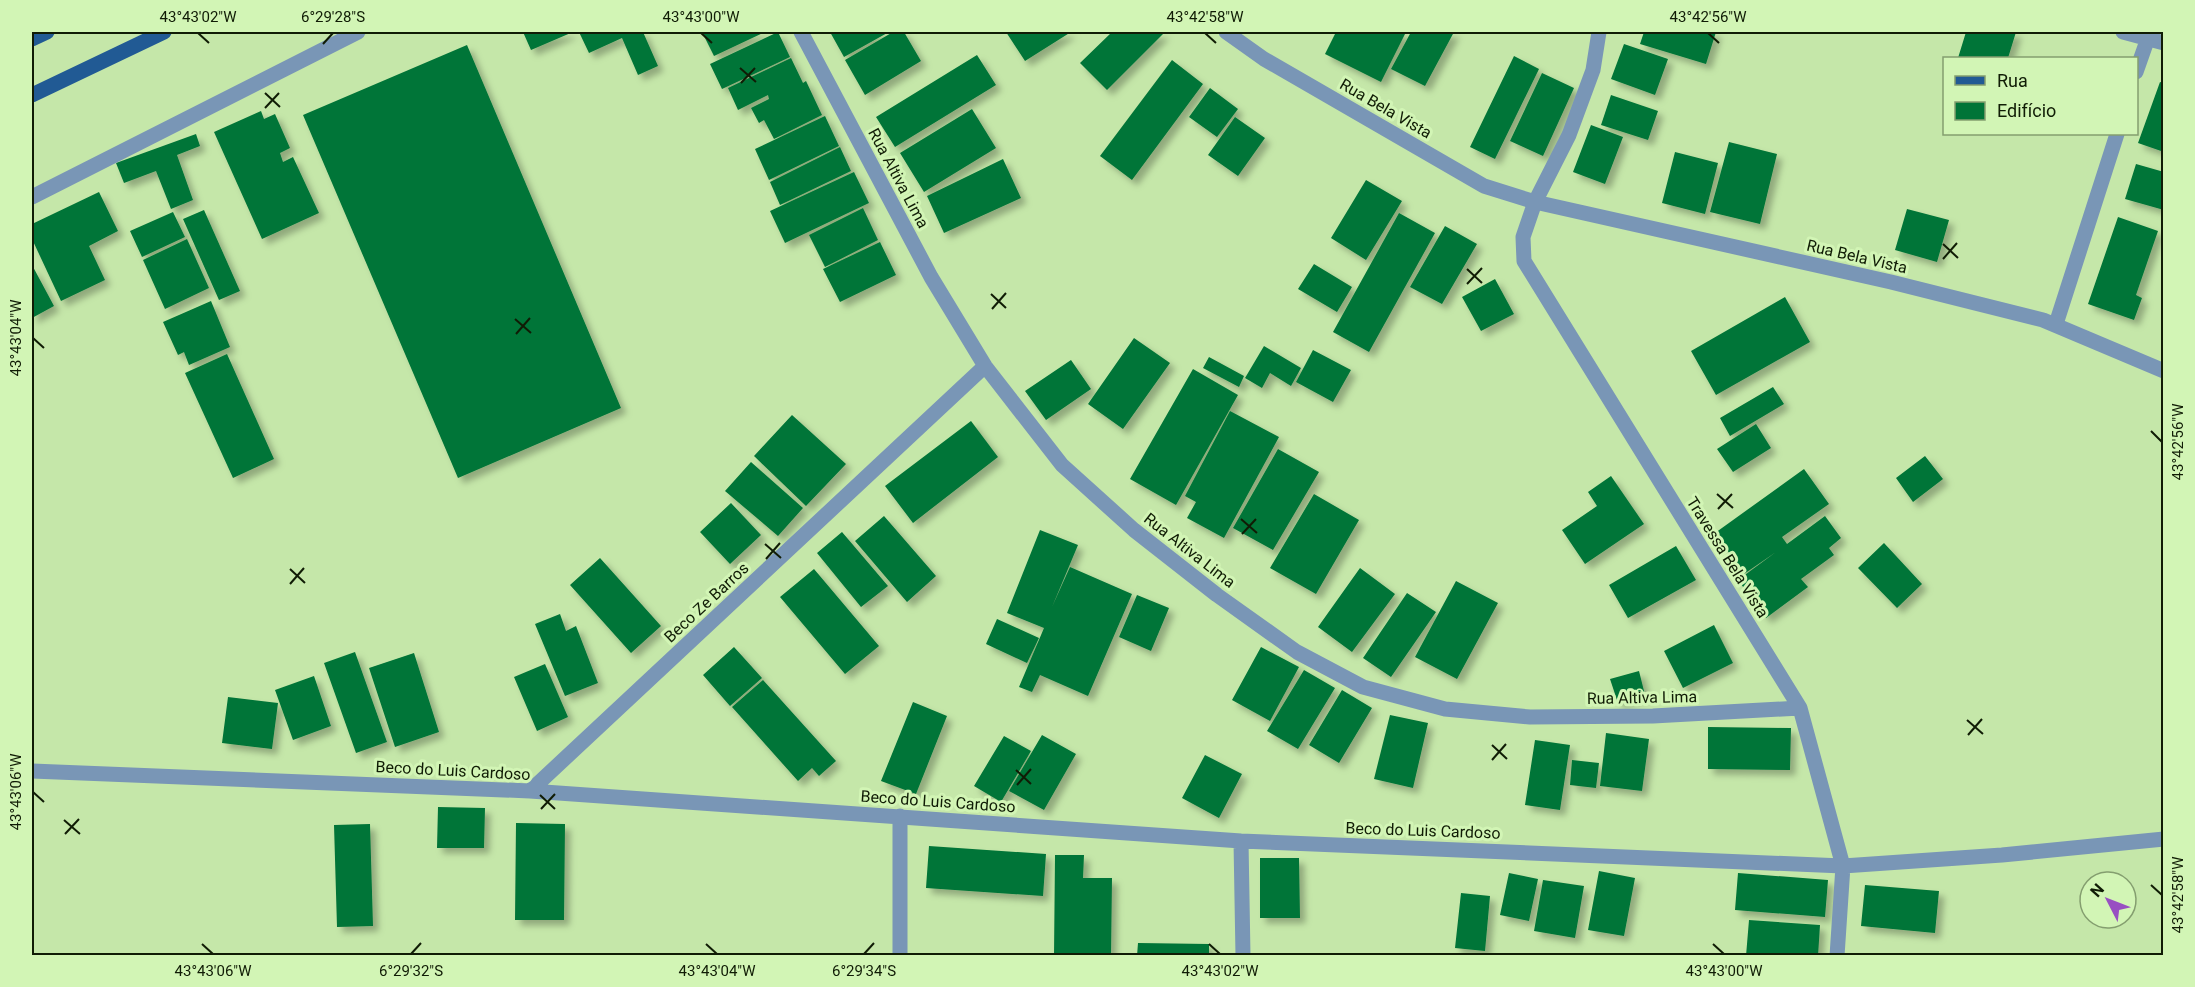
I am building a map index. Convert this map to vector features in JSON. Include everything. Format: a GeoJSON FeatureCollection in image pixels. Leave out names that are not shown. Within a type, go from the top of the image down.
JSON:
{"type":"FeatureCollection","features":[{"type":"Feature","properties":{"kind":"main road"},"geometry":{"type":"LineString","coordinates":[[32,39],[47,32]]}},
{"type":"Feature","properties":{"kind":"main road"},"geometry":{"type":"LineString","coordinates":[[32,95],[164,32]]}},
{"type":"Feature","properties":{"kind":"street"},"geometry":{"type":"LineString","coordinates":[[32,197],[358,32]]}},
{"type":"Feature","properties":{"kind":"street","name":"Rua Altiva Lima"},"geometry":{"type":"LineString","coordinates":[[801,32],[931,277],[985,366],[1062,465],[1134,530],[1217,595],[1297,652],[1364,687],[1445,709],[1530,717],[1653,716],[1800,708]]}},
{"type":"Feature","properties":{"kind":"street","name":"Rua Bela Vista"},"geometry":{"type":"LineString","coordinates":[[1226,32],[1264,59],[1484,186],[1535,202],[1891,282],[2056,324],[2163,371]]}},
{"type":"Feature","properties":{"kind":"street"},"geometry":{"type":"LineString","coordinates":[[1535,202],[1569,135],[1593,70],[1599,32]]}},
{"type":"Feature","properties":{"kind":"street"},"geometry":{"type":"LineString","coordinates":[[2123,32],[2163,43]]}},
{"type":"Feature","properties":{"kind":"street"},"geometry":{"type":"LineString","coordinates":[[2138,66],[2148,38]]}},
{"type":"Feature","properties":{"kind":"street"},"geometry":{"type":"LineString","coordinates":[[2056,324],[2117,135]]}},
{"type":"Feature","properties":{"kind":"street","name":"Travessa Bela Vista"},"geometry":{"type":"LineString","coordinates":[[1535,202],[1523,237],[1524,261],[1800,708],[1843,866],[1837,956]]}},
{"type":"Feature","properties":{"kind":"street","name":"Beco Ze Barros"},"geometry":{"type":"LineString","coordinates":[[530,791],[985,366]]}},
{"type":"Feature","properties":{"kind":"street","name":"Beco do Luis Cardoso"},"geometry":{"type":"LineString","coordinates":[[32,771],[530,791],[1241,841],[1843,866],[2002,855],[2163,839]]}},
{"type":"Feature","properties":{"kind":"street"},"geometry":{"type":"LineString","coordinates":[[900,816],[900,956]]}},
{"type":"Feature","properties":{"kind":"street"},"geometry":{"type":"LineString","coordinates":[[1241,841],[1243,956]]}},
{"type":"Feature","properties":{"kind":"building"},"geometry":{"type":"Polygon","coordinates":[[[523,32],[573,32],[531,50],[523,32]]]}},
{"type":"Feature","properties":{"kind":"building"},"geometry":{"type":"Polygon","coordinates":[[[579,32],[643,32],[658,66],[638,75],[622,38],[589,53],[579,32]]]}},
{"type":"Feature","properties":{"kind":"building"},"geometry":{"type":"Polygon","coordinates":[[[702,32],[765,32],[714,56],[702,32]]]}},
{"type":"Feature","properties":{"kind":"building"},"geometry":{"type":"Polygon","coordinates":[[[778,32],[790,57],[722,89],[710,64],[778,32]]]}},
{"type":"Feature","properties":{"kind":"building"},"geometry":{"type":"Polygon","coordinates":[[[830,32],[889,32],[844,57],[830,32]]]}},
{"type":"Feature","properties":{"kind":"building"},"geometry":{"type":"Polygon","coordinates":[[[893,32],[904,32],[921,61],[865,95],[845,60],[893,32]]]}},
{"type":"Feature","properties":{"kind":"building"},"geometry":{"type":"Polygon","coordinates":[[[1006,32],[1071,32],[1025,61],[1006,32]]]}},
{"type":"Feature","properties":{"kind":"building"},"geometry":{"type":"Polygon","coordinates":[[[1112,32],[1164,33],[1107,90],[1080,63],[1112,32]]]}},
{"type":"Feature","properties":{"kind":"building"},"geometry":{"type":"Polygon","coordinates":[[[1336,32],[1406,32],[1381,82],[1325,54],[1336,32]]]}},
{"type":"Feature","properties":{"kind":"building"},"geometry":{"type":"Polygon","coordinates":[[[1411,32],[1454,32],[1425,86],[1391,69],[1411,32]]]}},
{"type":"Feature","properties":{"kind":"building"},"geometry":{"type":"Polygon","coordinates":[[[1644,32],[1716,32],[1706,64],[1640,44],[1644,32]]]}},
{"type":"Feature","properties":{"kind":"building"},"geometry":{"type":"Polygon","coordinates":[[[1966,32],[2016,32],[2008,57],[1958,57],[1966,32]]]}},
{"type":"Feature","properties":{"kind":"building"},"geometry":{"type":"Polygon","coordinates":[[[1624,44],[1668,59],[1655,95],[1611,79],[1624,44]]]}},
{"type":"Feature","properties":{"kind":"building"},"geometry":{"type":"Polygon","coordinates":[[[467,45],[621,408],[458,478],[303,115],[467,45]]]}},
{"type":"Feature","properties":{"kind":"building"},"geometry":{"type":"Polygon","coordinates":[[[977,55],[996,85],[895,147],[876,117],[977,55]]]}},
{"type":"Feature","properties":{"kind":"building"},"geometry":{"type":"Polygon","coordinates":[[[1514,56],[1539,69],[1495,159],[1470,147],[1514,56]]]}},
{"type":"Feature","properties":{"kind":"building"},"geometry":{"type":"Polygon","coordinates":[[[791,58],[803,83],[806,81],[822,115],[774,139],[764,120],[759,123],[751,108],[769,99],[768,95],[738,110],[728,88],[791,58]]]}},
{"type":"Feature","properties":{"kind":"building"},"geometry":{"type":"Polygon","coordinates":[[[1172,60],[1203,84],[1132,180],[1100,156],[1172,60]]]}},
{"type":"Feature","properties":{"kind":"building"},"geometry":{"type":"Polygon","coordinates":[[[1542,73],[1574,88],[1543,156],[1510,141],[1542,73]]]}},
{"type":"Feature","properties":{"kind":"building"},"geometry":{"type":"Polygon","coordinates":[[[2160,82],[2164,83],[2164,152],[2138,143],[2160,82]]]}},
{"type":"Feature","properties":{"kind":"building"},"geometry":{"type":"Polygon","coordinates":[[[1210,88],[1238,109],[1217,137],[1189,117],[1210,88]]]}},
{"type":"Feature","properties":{"kind":"building"},"geometry":{"type":"Polygon","coordinates":[[[1611,95],[1658,111],[1648,140],[1601,125],[1611,95]]]}},
{"type":"Feature","properties":{"kind":"building"},"geometry":{"type":"Polygon","coordinates":[[[972,109],[996,148],[924,192],[900,153],[972,109]]]}},
{"type":"Feature","properties":{"kind":"building"},"geometry":{"type":"Polygon","coordinates":[[[261,111],[264,119],[275,114],[290,148],[280,153],[283,162],[293,157],[319,213],[262,239],[214,132],[261,111]]]}},
{"type":"Feature","properties":{"kind":"building"},"geometry":{"type":"Polygon","coordinates":[[[825,116],[839,146],[769,180],[755,149],[825,116]]]}},
{"type":"Feature","properties":{"kind":"building"},"geometry":{"type":"Polygon","coordinates":[[[1235,117],[1265,138],[1238,176],[1208,155],[1235,117]]]}},
{"type":"Feature","properties":{"kind":"building"},"geometry":{"type":"Polygon","coordinates":[[[1591,125],[1623,137],[1605,184],[1573,172],[1591,125]]]}},
{"type":"Feature","properties":{"kind":"building"},"geometry":{"type":"Polygon","coordinates":[[[196,134],[200,146],[177,155],[193,200],[171,209],[156,171],[124,183],[116,163],[196,134]]]}},
{"type":"Feature","properties":{"kind":"building"},"geometry":{"type":"Polygon","coordinates":[[[1729,142],[1777,154],[1760,224],[1710,212],[1729,142]]]}},
{"type":"Feature","properties":{"kind":"building"},"geometry":{"type":"Polygon","coordinates":[[[840,147],[851,171],[780,205],[770,182],[840,147]]]}},
{"type":"Feature","properties":{"kind":"building"},"geometry":{"type":"Polygon","coordinates":[[[1675,152],[1718,163],[1705,214],[1662,203],[1675,152]]]}},
{"type":"Feature","properties":{"kind":"building"},"geometry":{"type":"Polygon","coordinates":[[[1003,159],[1021,198],[944,233],[927,196],[1003,159]]]}},
{"type":"Feature","properties":{"kind":"building"},"geometry":{"type":"Polygon","coordinates":[[[2136,164],[2164,172],[2164,210],[2125,199],[2136,164]]]}},
{"type":"Feature","properties":{"kind":"building"},"geometry":{"type":"Polygon","coordinates":[[[854,172],[869,203],[785,243],[770,211],[854,172]]]}},
{"type":"Feature","properties":{"kind":"building"},"geometry":{"type":"Polygon","coordinates":[[[1366,180],[1402,201],[1366,260],[1331,238],[1366,180]]]}},
{"type":"Feature","properties":{"kind":"building"},"geometry":{"type":"Polygon","coordinates":[[[99,192],[118,231],[89,246],[105,280],[61,301],[32,239],[32,224],[99,192]]]}},
{"type":"Feature","properties":{"kind":"building"},"geometry":{"type":"Polygon","coordinates":[[[863,208],[878,240],[825,267],[809,235],[863,208]]]}},
{"type":"Feature","properties":{"kind":"building"},"geometry":{"type":"Polygon","coordinates":[[[1907,209],[1949,220],[1937,262],[1895,250],[1907,209]]]}},
{"type":"Feature","properties":{"kind":"building"},"geometry":{"type":"Polygon","coordinates":[[[204,210],[240,291],[219,300],[183,219],[204,210]]]}},
{"type":"Feature","properties":{"kind":"building"},"geometry":{"type":"Polygon","coordinates":[[[173,212],[185,237],[142,257],[130,231],[173,212]]]}},
{"type":"Feature","properties":{"kind":"building"},"geometry":{"type":"Polygon","coordinates":[[[1399,213],[1435,233],[1369,352],[1333,332],[1399,213]]]}},
{"type":"Feature","properties":{"kind":"building"},"geometry":{"type":"Polygon","coordinates":[[[2118,217],[2158,231],[2136,295],[2142,298],[2134,320],[2088,304],[2118,217]]]}},
{"type":"Feature","properties":{"kind":"building"},"geometry":{"type":"Polygon","coordinates":[[[1445,226],[1477,244],[1442,304],[1410,287],[1445,226]]]}},
{"type":"Feature","properties":{"kind":"building"},"geometry":{"type":"Polygon","coordinates":[[[187,239],[209,288],[165,309],[143,260],[187,239]]]}},
{"type":"Feature","properties":{"kind":"building"},"geometry":{"type":"Polygon","coordinates":[[[880,242],[896,275],[840,302],[823,269],[880,242]]]}},
{"type":"Feature","properties":{"kind":"building"},"geometry":{"type":"Polygon","coordinates":[[[1314,264],[1352,287],[1337,312],[1298,289],[1314,264]]]}},
{"type":"Feature","properties":{"kind":"building"},"geometry":{"type":"Polygon","coordinates":[[[32,265],[54,306],[32,318],[32,265]]]}},
{"type":"Feature","properties":{"kind":"building"},"geometry":{"type":"Polygon","coordinates":[[[1495,279],[1514,314],[1481,331],[1462,297],[1495,279]]]}},
{"type":"Feature","properties":{"kind":"building"},"geometry":{"type":"Polygon","coordinates":[[[1785,297],[1810,342],[1716,395],[1691,351],[1785,297]]]}},
{"type":"Feature","properties":{"kind":"building"},"geometry":{"type":"Polygon","coordinates":[[[211,301],[230,347],[189,365],[184,352],[178,355],[163,322],[211,301]]]}},
{"type":"Feature","properties":{"kind":"building"},"geometry":{"type":"Polygon","coordinates":[[[1134,338],[1170,363],[1123,429],[1088,404],[1134,338]]]}},
{"type":"Feature","properties":{"kind":"building"},"geometry":{"type":"Polygon","coordinates":[[[1264,346],[1301,368],[1291,386],[1270,373],[1262,388],[1245,378],[1264,346]]]}},
{"type":"Feature","properties":{"kind":"building"},"geometry":{"type":"Polygon","coordinates":[[[1313,350],[1351,370],[1333,402],[1296,382],[1313,350]]]}},
{"type":"Feature","properties":{"kind":"building"},"geometry":{"type":"Polygon","coordinates":[[[227,354],[274,459],[233,478],[185,373],[227,354]]]}},
{"type":"Feature","properties":{"kind":"building"},"geometry":{"type":"Polygon","coordinates":[[[1209,357],[1244,376],[1239,387],[1203,368],[1209,357]]]}},
{"type":"Feature","properties":{"kind":"building"},"geometry":{"type":"Polygon","coordinates":[[[1071,360],[1091,389],[1046,420],[1025,391],[1071,360]]]}},
{"type":"Feature","properties":{"kind":"building"},"geometry":{"type":"Polygon","coordinates":[[[1193,369],[1238,395],[1176,505],[1130,479],[1193,369]]]}},
{"type":"Feature","properties":{"kind":"building"},"geometry":{"type":"Polygon","coordinates":[[[1773,387],[1784,404],[1730,436],[1720,418],[1773,387]]]}},
{"type":"Feature","properties":{"kind":"building"},"geometry":{"type":"Polygon","coordinates":[[[1230,411],[1279,437],[1224,538],[1187,518],[1196,502],[1185,496],[1230,411]]]}},
{"type":"Feature","properties":{"kind":"building"},"geometry":{"type":"Polygon","coordinates":[[[792,415],[846,464],[806,506],[754,456],[792,415]]]}},
{"type":"Feature","properties":{"kind":"building"},"geometry":{"type":"Polygon","coordinates":[[[971,421],[998,457],[913,523],[885,486],[971,421]]]}},
{"type":"Feature","properties":{"kind":"building"},"geometry":{"type":"Polygon","coordinates":[[[1756,424],[1771,448],[1733,472],[1717,449],[1756,424]]]}},
{"type":"Feature","properties":{"kind":"building"},"geometry":{"type":"Polygon","coordinates":[[[1278,449],[1319,472],[1273,550],[1233,528],[1278,449]]]}},
{"type":"Feature","properties":{"kind":"building"},"geometry":{"type":"Polygon","coordinates":[[[1925,456],[1943,479],[1913,502],[1896,478],[1925,456]]]}},
{"type":"Feature","properties":{"kind":"building"},"geometry":{"type":"Polygon","coordinates":[[[751,462],[803,508],[778,536],[725,491],[751,462]]]}},
{"type":"Feature","properties":{"kind":"building"},"geometry":{"type":"Polygon","coordinates":[[[1804,469],[1829,504],[1782,537],[1787,544],[1825,516],[1841,538],[1829,548],[1834,555],[1801,579],[1808,587],[1766,618],[1738,580],[1776,552],[1744,574],[1715,533],[1804,469]]]}},
{"type":"Feature","properties":{"kind":"building"},"geometry":{"type":"Polygon","coordinates":[[[1611,476],[1644,524],[1585,564],[1562,530],[1597,506],[1588,492],[1611,476]]]}},
{"type":"Feature","properties":{"kind":"building"},"geometry":{"type":"Polygon","coordinates":[[[1314,494],[1359,520],[1316,594],[1270,568],[1314,494]]]}},
{"type":"Feature","properties":{"kind":"building"},"geometry":{"type":"Polygon","coordinates":[[[731,503],[761,535],[730,564],[700,532],[731,503]]]}},
{"type":"Feature","properties":{"kind":"building"},"geometry":{"type":"Polygon","coordinates":[[[884,516],[936,576],[907,602],[855,541],[884,516]]]}},
{"type":"Feature","properties":{"kind":"building"},"geometry":{"type":"Polygon","coordinates":[[[1040,530],[1078,545],[1052,607],[1070,567],[1132,594],[1088,696],[1040,675],[1032,692],[1019,687],[1044,628],[1007,613],[1040,530]]]}},
{"type":"Feature","properties":{"kind":"building"},"geometry":{"type":"Polygon","coordinates":[[[842,532],[888,586],[861,607],[817,553],[842,532]]]}},
{"type":"Feature","properties":{"kind":"building"},"geometry":{"type":"Polygon","coordinates":[[[1884,543],[1922,584],[1897,608],[1858,568],[1884,543]]]}},
{"type":"Feature","properties":{"kind":"building"},"geometry":{"type":"Polygon","coordinates":[[[1676,546],[1696,580],[1628,618],[1609,585],[1676,546]]]}},
{"type":"Feature","properties":{"kind":"building"},"geometry":{"type":"Polygon","coordinates":[[[600,558],[661,626],[631,653],[570,585],[600,558]]]}},
{"type":"Feature","properties":{"kind":"building"},"geometry":{"type":"Polygon","coordinates":[[[1360,568],[1395,594],[1352,652],[1318,627],[1360,568]]]}},
{"type":"Feature","properties":{"kind":"building"},"geometry":{"type":"Polygon","coordinates":[[[814,569],[879,646],[845,674],[780,597],[814,569]]]}},
{"type":"Feature","properties":{"kind":"building"},"geometry":{"type":"Polygon","coordinates":[[[1456,581],[1498,603],[1457,679],[1415,657],[1456,581]]]}},
{"type":"Feature","properties":{"kind":"building"},"geometry":{"type":"Polygon","coordinates":[[[1407,593],[1436,612],[1391,677],[1363,658],[1407,593]]]}},
{"type":"Feature","properties":{"kind":"building"},"geometry":{"type":"Polygon","coordinates":[[[1137,595],[1169,608],[1151,651],[1119,637],[1137,595]]]}},
{"type":"Feature","properties":{"kind":"building"},"geometry":{"type":"Polygon","coordinates":[[[560,614],[566,631],[576,626],[598,683],[565,696],[535,624],[560,614]]]}},
{"type":"Feature","properties":{"kind":"building"},"geometry":{"type":"Polygon","coordinates":[[[997,619],[1039,638],[1027,663],[986,644],[997,619]]]}},
{"type":"Feature","properties":{"kind":"building"},"geometry":{"type":"Polygon","coordinates":[[[1714,625],[1733,663],[1683,688],[1664,651],[1714,625]]]}},
{"type":"Feature","properties":{"kind":"building"},"geometry":{"type":"Polygon","coordinates":[[[734,647],[762,678],[730,706],[703,675],[734,647]]]}},
{"type":"Feature","properties":{"kind":"building"},"geometry":{"type":"Polygon","coordinates":[[[1261,647],[1299,667],[1270,721],[1232,700],[1261,647]]]}},
{"type":"Feature","properties":{"kind":"building"},"geometry":{"type":"Polygon","coordinates":[[[355,652],[387,742],[356,753],[324,663],[355,652]]]}},
{"type":"Feature","properties":{"kind":"building"},"geometry":{"type":"Polygon","coordinates":[[[414,653],[439,732],[395,747],[369,668],[414,653]]]}},
{"type":"Feature","properties":{"kind":"building"},"geometry":{"type":"Polygon","coordinates":[[[545,664],[568,717],[537,731],[514,677],[545,664]]]}},
{"type":"Feature","properties":{"kind":"building"},"geometry":{"type":"Polygon","coordinates":[[[1304,670],[1335,688],[1298,749],[1267,731],[1304,670]]]}},
{"type":"Feature","properties":{"kind":"building"},"geometry":{"type":"Polygon","coordinates":[[[1639,671],[1645,695],[1618,703],[1610,679],[1639,671]]]}},
{"type":"Feature","properties":{"kind":"building"},"geometry":{"type":"Polygon","coordinates":[[[314,676],[331,726],[293,740],[275,690],[314,676]]]}},
{"type":"Feature","properties":{"kind":"building"},"geometry":{"type":"Polygon","coordinates":[[[763,680],[836,761],[819,776],[812,768],[798,781],[732,707],[763,680]]]}},
{"type":"Feature","properties":{"kind":"building"},"geometry":{"type":"Polygon","coordinates":[[[1342,690],[1372,708],[1339,763],[1309,745],[1342,690]]]}},
{"type":"Feature","properties":{"kind":"building"},"geometry":{"type":"Polygon","coordinates":[[[228,697],[278,703],[272,749],[222,743],[228,697]]]}},
{"type":"Feature","properties":{"kind":"building"},"geometry":{"type":"Polygon","coordinates":[[[913,702],[947,716],[916,794],[881,781],[913,702]]]}},
{"type":"Feature","properties":{"kind":"building"},"geometry":{"type":"Polygon","coordinates":[[[1390,715],[1428,723],[1413,788],[1374,779],[1390,715]]]}},
{"type":"Feature","properties":{"kind":"building"},"geometry":{"type":"Polygon","coordinates":[[[1708,727],[1791,728],[1790,770],[1708,769],[1708,727]]]}},
{"type":"Feature","properties":{"kind":"building"},"geometry":{"type":"Polygon","coordinates":[[[1606,733],[1649,739],[1642,791],[1600,786],[1606,733]]]}},
{"type":"Feature","properties":{"kind":"building"},"geometry":{"type":"Polygon","coordinates":[[[1042,735],[1076,754],[1044,810],[1009,791],[1042,735]]]}},
{"type":"Feature","properties":{"kind":"building"},"geometry":{"type":"Polygon","coordinates":[[[1004,736],[1031,751],[1001,802],[974,786],[1004,736]]]}},
{"type":"Feature","properties":{"kind":"building"},"geometry":{"type":"Polygon","coordinates":[[[1535,740],[1570,745],[1560,810],[1525,805],[1535,740]]]}},
{"type":"Feature","properties":{"kind":"building"},"geometry":{"type":"Polygon","coordinates":[[[1205,755],[1242,774],[1219,818],[1182,798],[1205,755]]]}},
{"type":"Feature","properties":{"kind":"building"},"geometry":{"type":"Polygon","coordinates":[[[1572,760],[1599,763],[1596,788],[1570,785],[1572,760]]]}},
{"type":"Feature","properties":{"kind":"building"},"geometry":{"type":"Polygon","coordinates":[[[438,807],[485,808],[484,848],[437,848],[438,807]]]}},
{"type":"Feature","properties":{"kind":"building"},"geometry":{"type":"Polygon","coordinates":[[[516,823],[565,824],[564,920],[515,920],[516,823]]]}},
{"type":"Feature","properties":{"kind":"building"},"geometry":{"type":"Polygon","coordinates":[[[370,824],[373,926],[337,927],[334,825],[370,824]]]}},
{"type":"Feature","properties":{"kind":"building"},"geometry":{"type":"Polygon","coordinates":[[[929,846],[1046,854],[1043,896],[926,888],[929,846]]]}},
{"type":"Feature","properties":{"kind":"building"},"geometry":{"type":"Polygon","coordinates":[[[1055,855],[1084,855],[1083,878],[1112,878],[1111,956],[1054,956],[1055,855]]]}},
{"type":"Feature","properties":{"kind":"building"},"geometry":{"type":"Polygon","coordinates":[[[1260,858],[1299,858],[1300,918],[1260,918],[1260,858]]]}},
{"type":"Feature","properties":{"kind":"building"},"geometry":{"type":"Polygon","coordinates":[[[1599,871],[1635,878],[1624,936],[1588,930],[1599,871]]]}},
{"type":"Feature","properties":{"kind":"building"},"geometry":{"type":"Polygon","coordinates":[[[1509,873],[1538,879],[1529,921],[1500,915],[1509,873]]]}},
{"type":"Feature","properties":{"kind":"building"},"geometry":{"type":"Polygon","coordinates":[[[1738,873],[1828,880],[1825,917],[1735,910],[1738,873]]]}},
{"type":"Feature","properties":{"kind":"building"},"geometry":{"type":"Polygon","coordinates":[[[1543,880],[1584,886],[1575,938],[1534,931],[1543,880]]]}},
{"type":"Feature","properties":{"kind":"building"},"geometry":{"type":"Polygon","coordinates":[[[1865,885],[1939,891],[1935,933],[1861,926],[1865,885]]]}},
{"type":"Feature","properties":{"kind":"building"},"geometry":{"type":"Polygon","coordinates":[[[1461,893],[1490,896],[1485,951],[1455,948],[1461,893]]]}},
{"type":"Feature","properties":{"kind":"building"},"geometry":{"type":"Polygon","coordinates":[[[1749,920],[1820,925],[1818,956],[1746,956],[1749,920]]]}},
{"type":"Feature","properties":{"kind":"building"},"geometry":{"type":"Polygon","coordinates":[[[1138,943],[1209,944],[1209,956],[1137,956],[1138,943]]]}}]}
